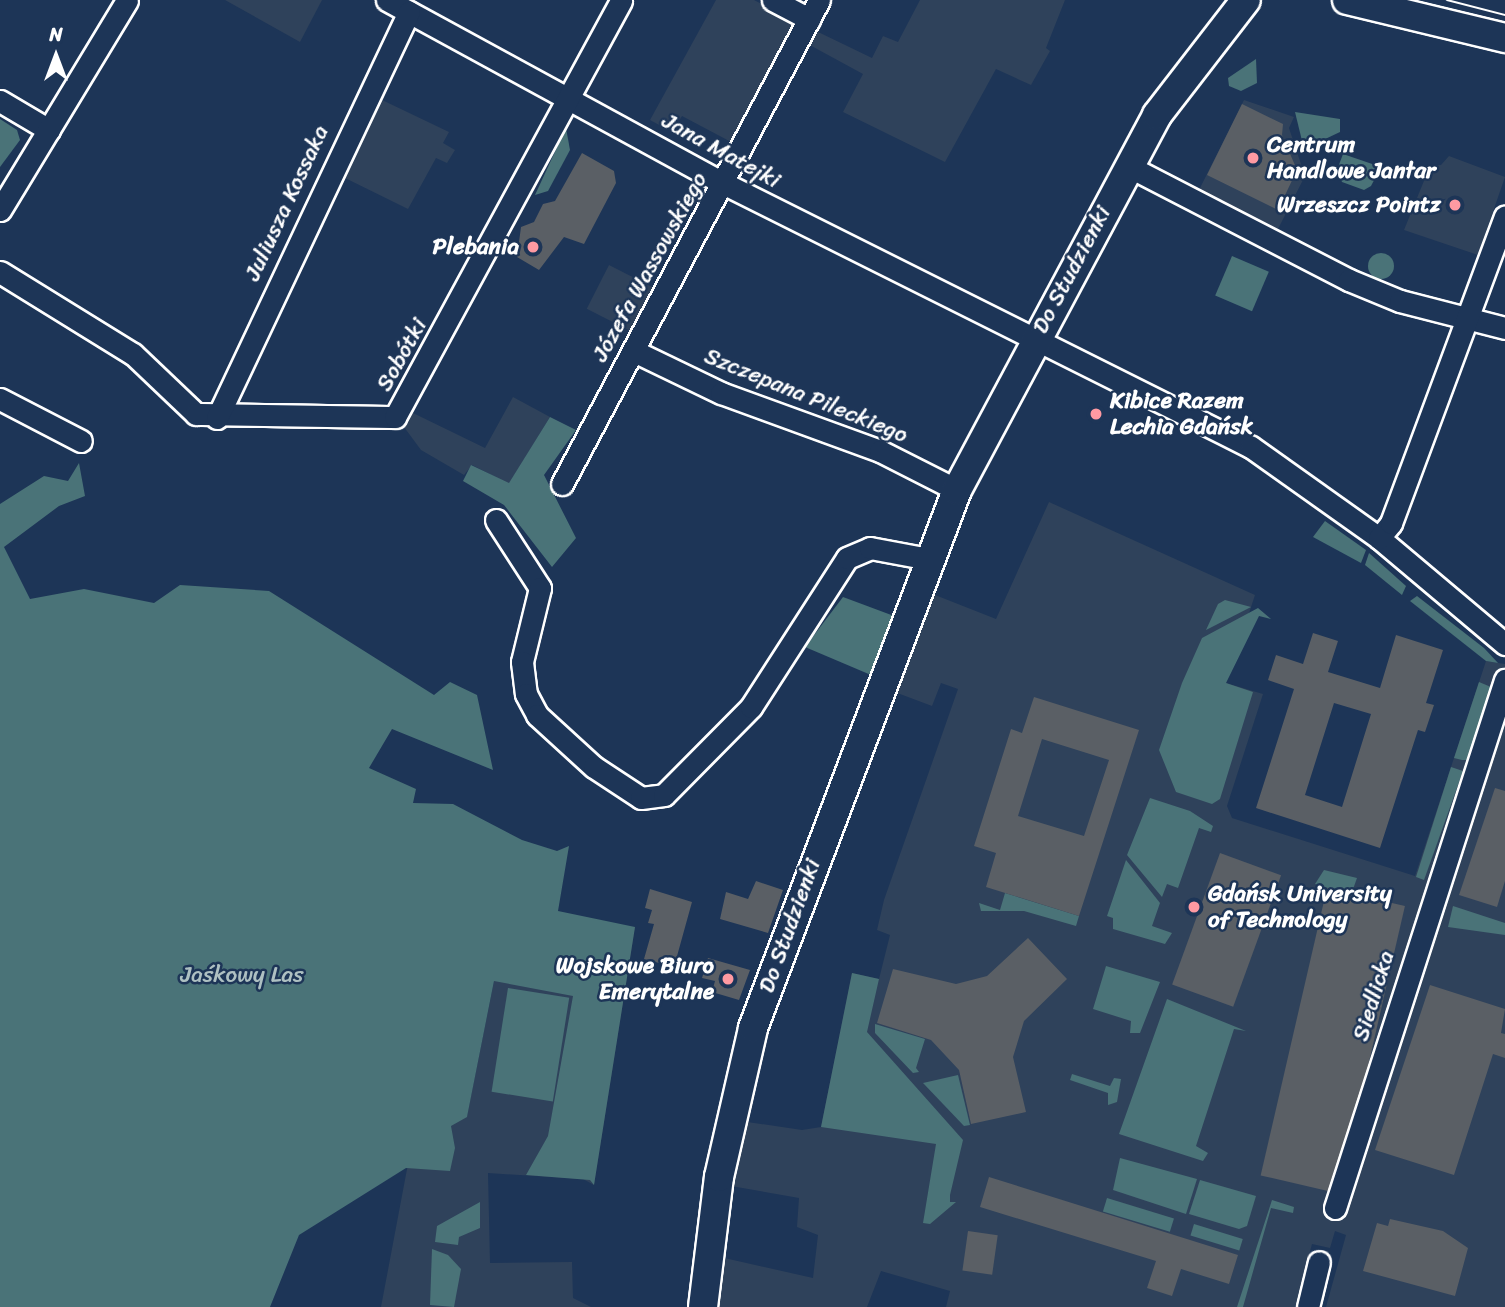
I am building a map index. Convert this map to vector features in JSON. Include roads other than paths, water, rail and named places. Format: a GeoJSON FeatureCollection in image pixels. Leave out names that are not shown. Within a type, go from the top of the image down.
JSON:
{"type":"FeatureCollection","features":[{"type":"Feature","properties":{"kind":"main road","name":"Do Studzienki"},"geometry":{"type":"LineString","coordinates":[[703,1307],[719,1177],[753,1028],[957,490],[1128,166],[1176,88],[1246,0]]}},
{"type":"Feature","properties":{"kind":"main road"},"geometry":{"type":"LineString","coordinates":[[1347,0],[1505,38]]}},
{"type":"Feature","properties":{"kind":"street"},"geometry":{"type":"LineString","coordinates":[[0,211],[127,0]]}},
{"type":"Feature","properties":{"kind":"street","name":"Jana Matejki"},"geometry":{"type":"LineString","coordinates":[[387,0],[725,184],[937,286],[1035,340],[1251,447],[1379,538],[1505,644]]}},
{"type":"Feature","properties":{"kind":"street","name":"Sobótki"},"geometry":{"type":"LineString","coordinates":[[0,272],[133,354],[196,415],[217,418],[324,414],[384,419],[399,414],[621,0]]}},
{"type":"Feature","properties":{"kind":"street"},"geometry":{"type":"LineString","coordinates":[[773,0],[814,9]]}},
{"type":"Feature","properties":{"kind":"street","name":"Józefa Wassowskiego"},"geometry":{"type":"LineString","coordinates":[[562,484],[725,184],[814,9]]}},
{"type":"Feature","properties":{"kind":"street","name":"Juliusza Kossaka"},"geometry":{"type":"LineString","coordinates":[[217,418],[409,12]]}},
{"type":"Feature","properties":{"kind":"street"},"geometry":{"type":"LineString","coordinates":[[0,101],[49,130]]}},
{"type":"Feature","properties":{"kind":"street"},"geometry":{"type":"LineString","coordinates":[[1128,166],[1349,280],[1400,301],[1468,316],[1505,328]]}},
{"type":"Feature","properties":{"kind":"street"},"geometry":{"type":"LineString","coordinates":[[1379,538],[1391,523],[1505,217]]}},
{"type":"Feature","properties":{"kind":"street","name":"Szczepana Pileckiego"},"geometry":{"type":"LineString","coordinates":[[634,351],[720,393],[880,451],[957,490]]}},
{"type":"Feature","properties":{"kind":"street"},"geometry":{"type":"LineString","coordinates":[[0,399],[80,441]]}},
{"type":"Feature","properties":{"kind":"street"},"geometry":{"type":"LineString","coordinates":[[496,520],[540,587],[522,662],[531,705],[594,767],[634,796],[648,799],[664,795],[751,707],[847,558],[870,548],[929,559]]}},
{"type":"Feature","properties":{"kind":"street","name":"Siedlicka"},"geometry":{"type":"LineString","coordinates":[[1335,1209],[1505,680]]}},
{"type":"Feature","properties":{"kind":"street"},"geometry":{"type":"LineString","coordinates":[[1308,1307],[1320,1262]]}},
{"type":"Feature","properties":{"kind":"tram line"},"geometry":{"type":"LineString","coordinates":[[1447,0],[1505,15]]}},
{"type":"Feature","properties":{"kind":"place","name":"Centrum Handlowe Jantar"},"geometry":{"type":"Point","coordinates":[1253,158]}},
{"type":"Feature","properties":{"kind":"place","name":"Wrzeszcz Pointz"},"geometry":{"type":"Point","coordinates":[1455,205]}},
{"type":"Feature","properties":{"kind":"place","name":"Plebania"},"geometry":{"type":"Point","coordinates":[533,247]}},
{"type":"Feature","properties":{"kind":"place","name":"Kibice Razem Lechia Gdańsk"},"geometry":{"type":"Point","coordinates":[1096,414]}},
{"type":"Feature","properties":{"kind":"place","name":"Gdańsk University of Technology"},"geometry":{"type":"Point","coordinates":[1194,907]}},
{"type":"Feature","properties":{"kind":"place","name":"Wojskowe Biuro Emerytalne"},"geometry":{"type":"Point","coordinates":[728,979]}},
{"type":"Feature","properties":{"kind":"park label","name":"Jaśkowy Las"},"geometry":{"type":"Point","coordinates":[242,975]}}]}
